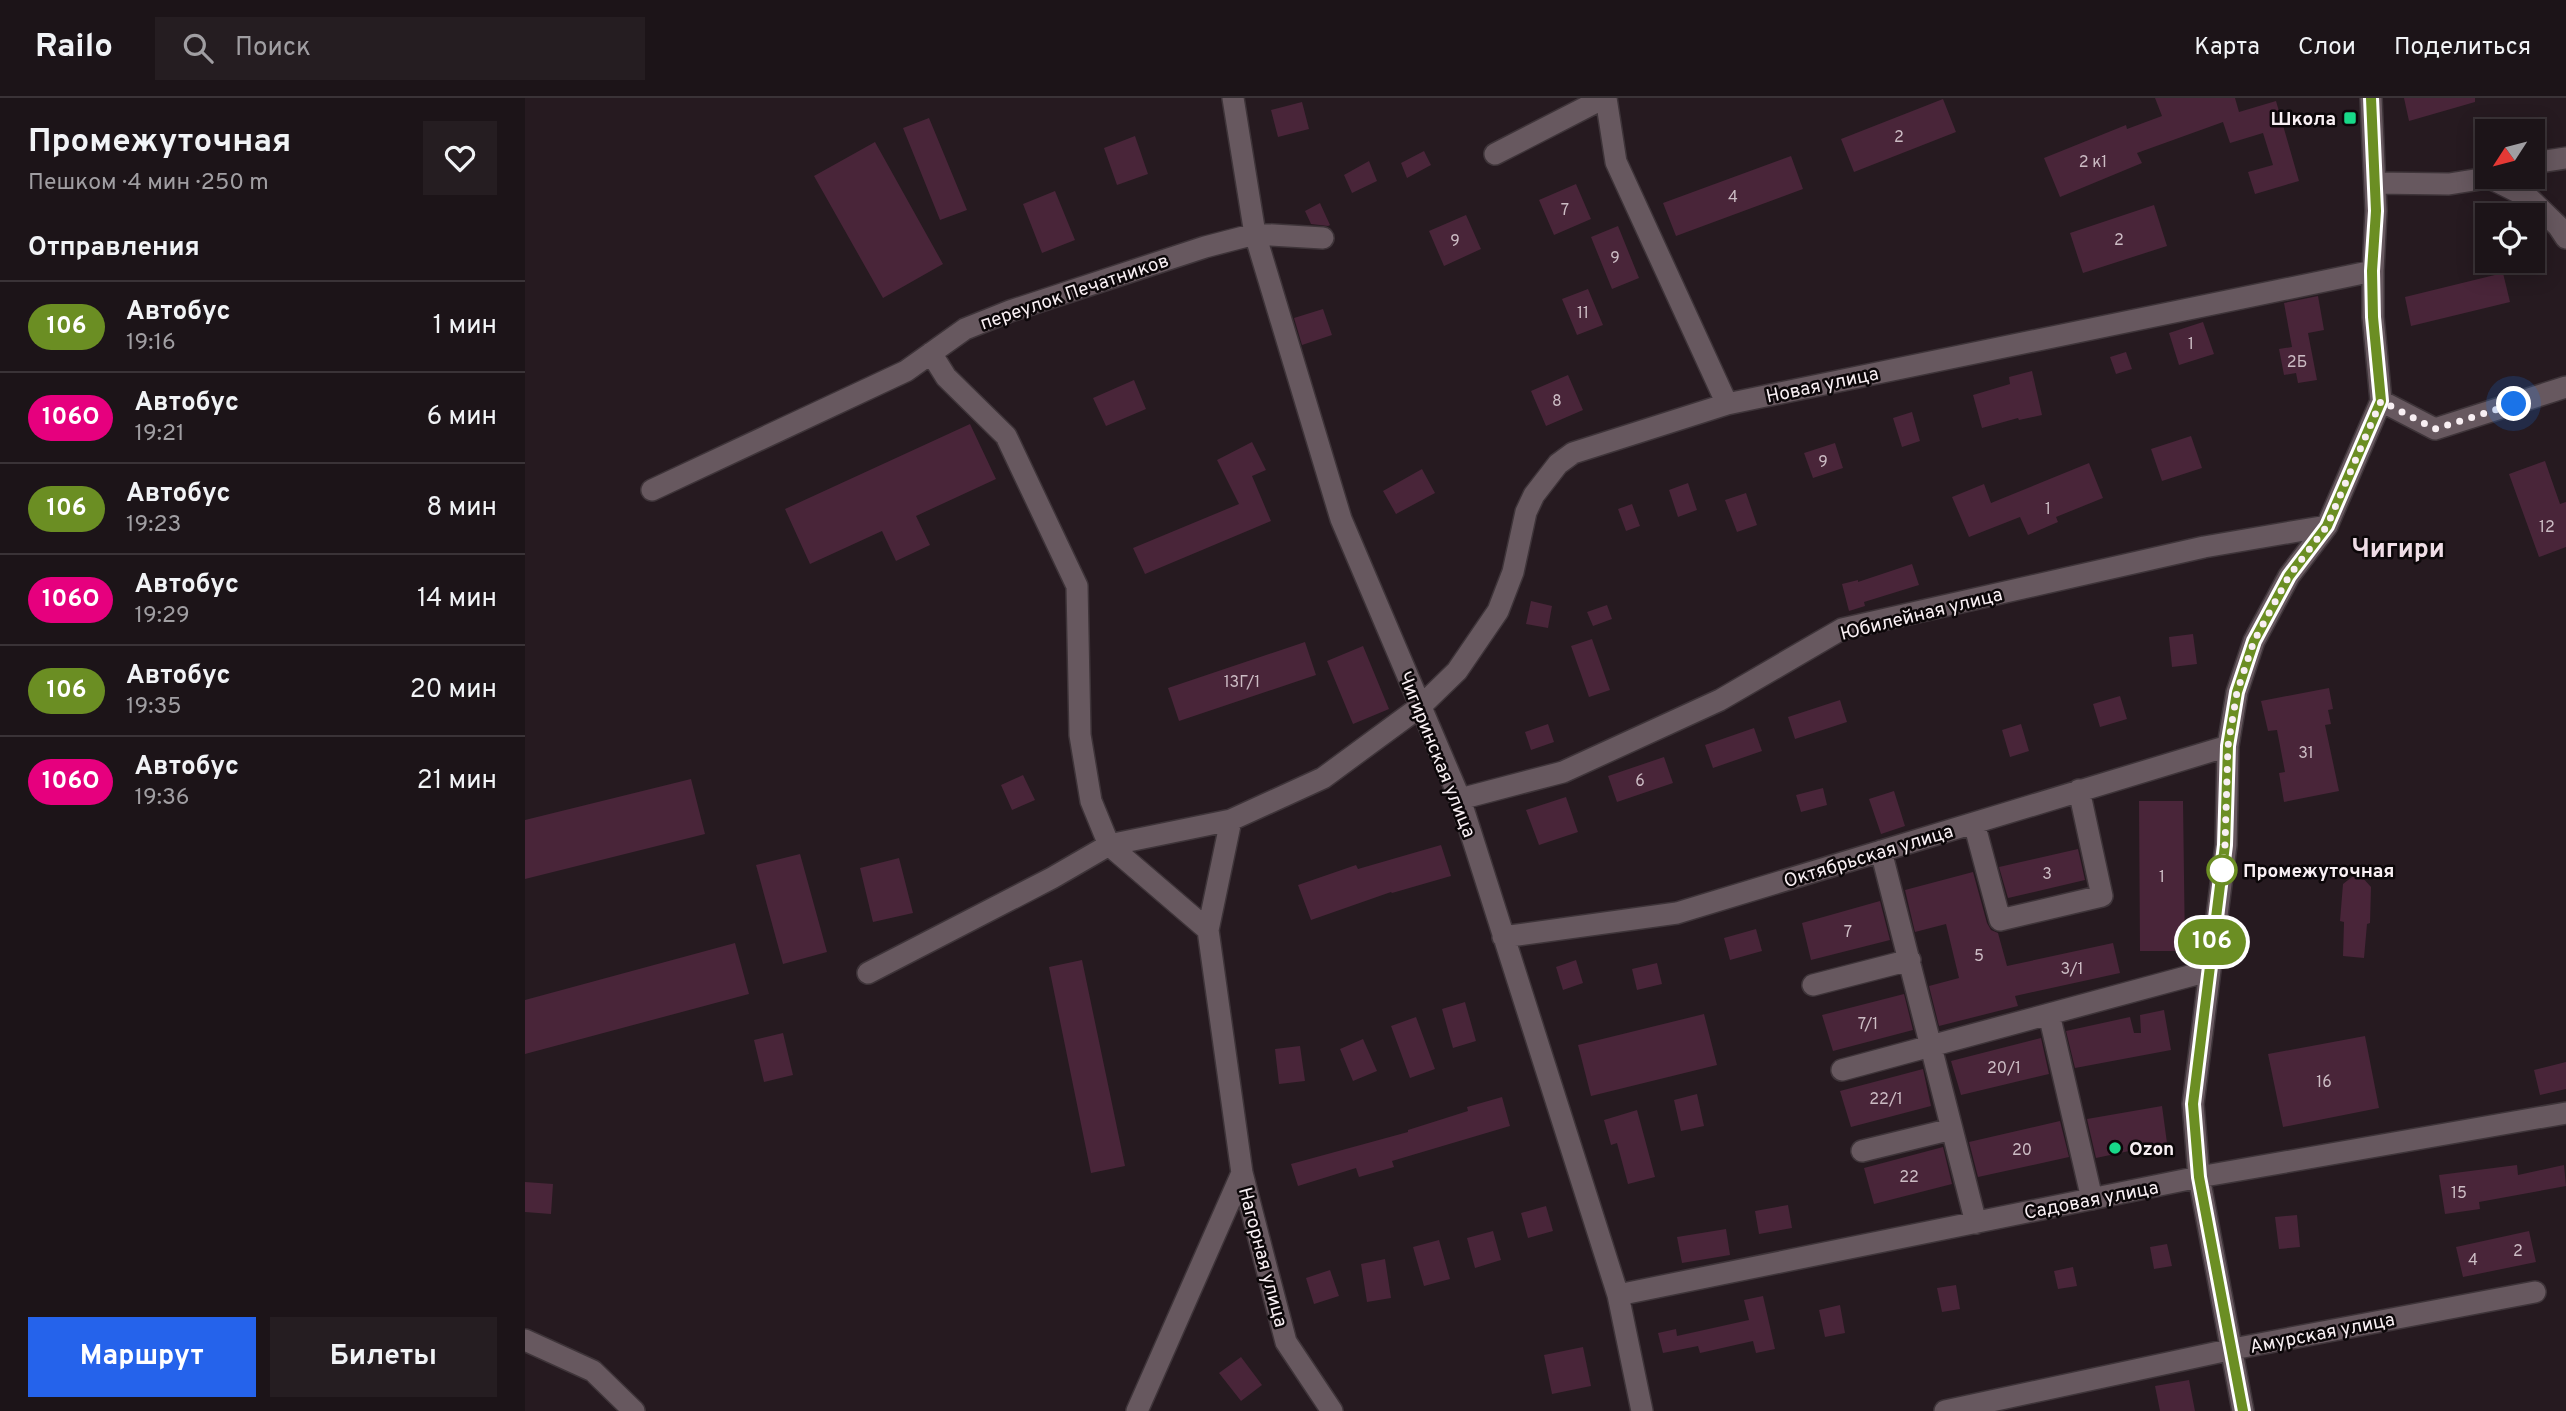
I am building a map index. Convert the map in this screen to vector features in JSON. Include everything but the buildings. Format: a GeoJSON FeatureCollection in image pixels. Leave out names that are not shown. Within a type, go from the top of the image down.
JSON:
{"type":"FeatureCollection","features":[{"type":"Feature","properties":{"kind":"street","name":"Чигиринская улица"},"geometry":{"type":"LineString","coordinates":[[1233,98],[1255,234],[1341,519],[1461,799],[1618,1296],[1642,1411]]}},
{"type":"Feature","properties":{"kind":"street"},"geometry":{"type":"LineString","coordinates":[[1495,154],[1605,98],[1616,162],[1727,404]]}},
{"type":"Feature","properties":{"kind":"street"},"geometry":{"type":"LineString","coordinates":[[2243,1411],[2199,1177],[2193,1104],[2225,845],[2228,746],[2237,692],[2254,641],[2289,576],[2327,526],[2381,401],[2373,317],[2372,271],[2376,211],[2374,114],[2371,98]]}},
{"type":"Feature","properties":{"kind":"street"},"geometry":{"type":"LineString","coordinates":[[2545,161],[2566,158]]}},
{"type":"Feature","properties":{"kind":"street"},"geometry":{"type":"LineString","coordinates":[[2375,183],[2449,184],[2475,180]]}},
{"type":"Feature","properties":{"kind":"street"},"geometry":{"type":"LineString","coordinates":[[2513,189],[2528,197],[2558,226],[2566,238]]}},
{"type":"Feature","properties":{"kind":"street","name":"переулок Печатников"},"geometry":{"type":"LineString","coordinates":[[652,490],[906,371],[965,329],[1010,311],[1205,247],[1255,234],[1323,238]]}},
{"type":"Feature","properties":{"kind":"street","name":"Новая улица"},"geometry":{"type":"LineString","coordinates":[[868,973],[1052,878],[1108,845],[1231,820],[1323,778],[1421,706],[1457,671],[1498,611],[1513,572],[1527,512],[1534,495],[1565,457],[1727,404],[2372,271]]}},
{"type":"Feature","properties":{"kind":"street"},"geometry":{"type":"LineString","coordinates":[[931,352],[946,377],[1006,436],[1077,586],[1080,735],[1091,801],[1108,845],[1208,930]]}},
{"type":"Feature","properties":{"kind":"street"},"geometry":{"type":"LineString","coordinates":[[2381,401],[2435,429],[2566,387]]}},
{"type":"Feature","properties":{"kind":"street","name":"Юбилейная улица"},"geometry":{"type":"LineString","coordinates":[[1461,799],[1563,772],[1720,700],[1842,629],[2204,547],[2327,526]]}},
{"type":"Feature","properties":{"kind":"street","name":"Октябрьская улица"},"geometry":{"type":"LineString","coordinates":[[1503,937],[1677,913],[2228,746]]}},
{"type":"Feature","properties":{"kind":"street"},"geometry":{"type":"LineString","coordinates":[[1974,823],[2000,920],[2102,896],[2079,790]]}},
{"type":"Feature","properties":{"kind":"street","name":"Нагорная улица"},"geometry":{"type":"LineString","coordinates":[[1231,820],[1208,930],[1242,1173],[1286,1342],[1332,1411]]}},
{"type":"Feature","properties":{"kind":"street"},"geometry":{"type":"LineString","coordinates":[[1881,850],[1976,1223]]}},
{"type":"Feature","properties":{"kind":"street"},"geometry":{"type":"LineString","coordinates":[[1813,985],[1910,960]]}},
{"type":"Feature","properties":{"kind":"street"},"geometry":{"type":"LineString","coordinates":[[1842,1070],[2209,971]]}},
{"type":"Feature","properties":{"kind":"street"},"geometry":{"type":"LineString","coordinates":[[2049,1014],[2092,1199]]}},
{"type":"Feature","properties":{"kind":"street","name":"Садовая улица"},"geometry":{"type":"LineString","coordinates":[[1618,1296],[2199,1177],[2566,1113]]}},
{"type":"Feature","properties":{"kind":"street"},"geometry":{"type":"LineString","coordinates":[[1862,1151],[1952,1129]]}},
{"type":"Feature","properties":{"kind":"street"},"geometry":{"type":"LineString","coordinates":[[1137,1411],[1242,1173]]}},
{"type":"Feature","properties":{"kind":"street","name":"Амурская улица"},"geometry":{"type":"LineString","coordinates":[[1945,1411],[2233,1349],[2535,1292]]}},
{"type":"Feature","properties":{"kind":"street"},"geometry":{"type":"LineString","coordinates":[[525,1340],[593,1371],[634,1411]]}},
{"type":"Feature","properties":{"kind":"bus line","name":"106"},"geometry":{"type":"LineString","coordinates":[[2243,1411],[2199,1177],[2193,1104],[2225,845],[2228,746],[2237,692],[2254,641],[2289,576],[2327,526],[2381,401],[2373,317],[2372,271],[2376,211],[2374,114],[2371,98]]}},
{"type":"Feature","properties":{"kind":"place","name":"Школа"},"geometry":{"type":"Point","coordinates":[2350,118]}},
{"type":"Feature","properties":{"kind":"place","name":"Промежуточная"},"geometry":{"type":"Point","coordinates":[2222,870]}},
{"type":"Feature","properties":{"kind":"place","name":"Ozon"},"geometry":{"type":"Point","coordinates":[2115,1148]}},
{"type":"Feature","properties":{"kind":"district","name":"Чигири"},"geometry":{"type":"Point","coordinates":[2398,548]}},
{"type":"Feature","properties":{"kind":"route"},"geometry":{"type":"LineString","coordinates":[[2222,870],[2228,746],[2237,692],[2254,641],[2289,576],[2327,526],[2381,401],[2435,429],[2514,404]]}}]}
